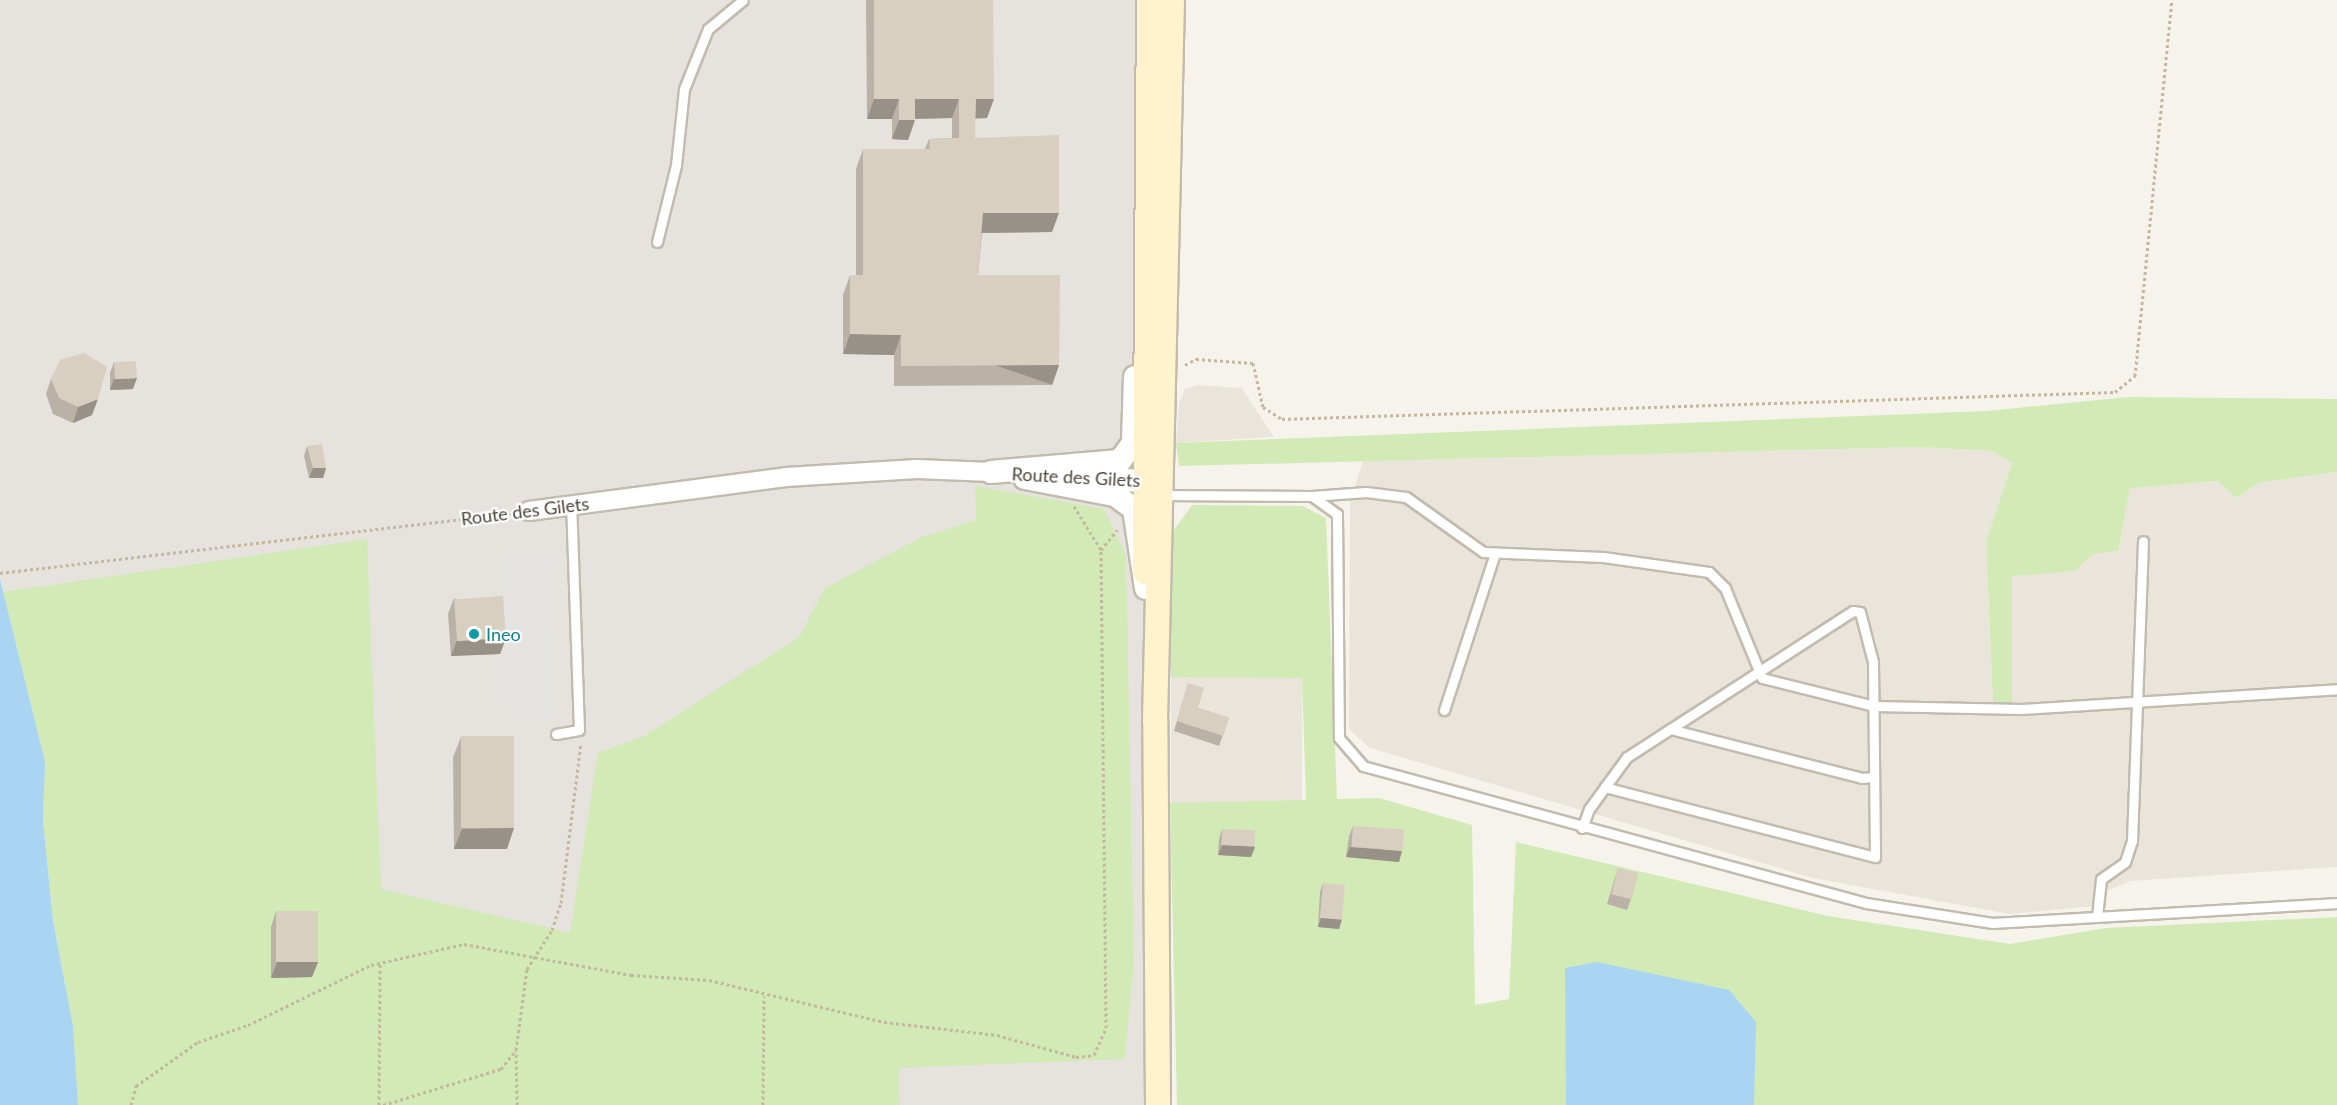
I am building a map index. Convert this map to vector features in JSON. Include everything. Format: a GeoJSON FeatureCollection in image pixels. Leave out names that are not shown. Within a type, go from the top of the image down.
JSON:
{"type":"FeatureCollection","features":[{"type":"Feature","properties":{"kind":"main road"},"geometry":{"type":"LineString","coordinates":[[1149,0],[1146,332],[1153,488],[1158,1105]]}},
{"type":"Feature","properties":{"kind":"main road"},"geometry":{"type":"LineString","coordinates":[[1155,721],[1146,588],[1153,488],[1172,0]]}},
{"type":"Feature","properties":{"kind":"street","name":"Route des Gilets"},"geometry":{"type":"LineString","coordinates":[[991,472],[1120,461],[1133,443],[1136,369],[1146,332]]}},
{"type":"Feature","properties":{"kind":"street","name":"Route des Gilets"},"geometry":{"type":"LineString","coordinates":[[529,511],[786,477],[917,469],[991,472],[1153,488]]}},
{"type":"Feature","properties":{"kind":"street","name":"Route des Gilets"},"geometry":{"type":"LineString","coordinates":[[991,472],[1115,495],[1134,509],[1146,588]]}},
{"type":"Feature","properties":{"kind":"lane"},"geometry":{"type":"LineString","coordinates":[[657,242],[676,165],[684,89],[708,29],[743,0]]}},
{"type":"Feature","properties":{"kind":"lane"},"geometry":{"type":"LineString","coordinates":[[1153,488],[1312,496],[1366,492],[1406,497],[1470,546],[1495,553],[1604,557],[1709,573],[1725,588],[1762,678],[1874,706],[2022,709],[2337,689]]}},
{"type":"Feature","properties":{"kind":"lane"},"geometry":{"type":"LineString","coordinates":[[1312,496],[1337,514],[1339,738],[1363,766],[1581,828],[1866,903],[1992,923],[2337,903]]}},
{"type":"Feature","properties":{"kind":"lane"},"geometry":{"type":"LineString","coordinates":[[556,734],[579,730],[571,506]]}},
{"type":"Feature","properties":{"kind":"lane"},"geometry":{"type":"LineString","coordinates":[[2097,917],[2101,879],[2130,854],[2143,541]]}},
{"type":"Feature","properties":{"kind":"lane"},"geometry":{"type":"LineString","coordinates":[[1443,710],[1495,553]]}},
{"type":"Feature","properties":{"kind":"lane"},"geometry":{"type":"LineString","coordinates":[[1581,828],[1605,787],[1627,757],[1853,611],[1860,612],[1873,662],[1875,857],[1605,787]]}},
{"type":"Feature","properties":{"kind":"lane"},"geometry":{"type":"LineString","coordinates":[[1670,729],[1874,777]]}},
{"type":"Feature","properties":{"kind":"path"},"geometry":{"type":"LineString","coordinates":[[1181,373],[1196,358],[1253,363],[1263,407],[1282,418],[2115,392],[2135,376],[2172,0]]}},
{"type":"Feature","properties":{"kind":"path","name":"Route des Gilets"},"geometry":{"type":"LineString","coordinates":[[0,573],[529,511]]}},
{"type":"Feature","properties":{"kind":"path"},"geometry":{"type":"LineString","coordinates":[[131,1105],[136,1086],[198,1042],[248,1025],[380,962],[464,944],[631,975],[709,980],[764,996],[884,1022],[997,1035],[1076,1057],[1094,1054],[1101,1046],[1106,1028],[1101,550],[1122,524],[1135,519]]}},
{"type":"Feature","properties":{"kind":"path"},"geometry":{"type":"LineString","coordinates":[[517,1105],[516,1050],[533,955],[552,930],[561,903],[583,751],[579,730]]}},
{"type":"Feature","properties":{"kind":"path"},"geometry":{"type":"LineString","coordinates":[[380,962],[381,1105],[501,1069],[516,1050]]}},
{"type":"Feature","properties":{"kind":"path"},"geometry":{"type":"LineString","coordinates":[[763,1105],[764,996]]}},
{"type":"Feature","properties":{"kind":"shaded area"},"geometry":{"type":"Polygon","coordinates":[[[0,0],[1148,0],[1151,1105],[78,1105],[40,735],[0,579],[0,0]]]}},
{"type":"Feature","properties":{"kind":"shaded area"},"geometry":{"type":"Polygon","coordinates":[[[1198,385],[1242,388],[1274,437],[1176,443],[1179,403],[1185,389],[1198,385]]]}},
{"type":"Feature","properties":{"kind":"shaded area"},"geometry":{"type":"Polygon","coordinates":[[[1919,447],[1992,451],[2012,462],[1986,542],[1993,703],[2012,704],[2012,575],[2075,571],[2093,554],[2118,551],[2130,488],[2218,481],[2236,498],[2261,482],[2337,472],[2337,867],[2130,881],[2107,891],[2106,905],[2010,914],[1813,878],[1370,748],[1349,729],[1350,502],[1363,461],[1919,447]]]}},
{"type":"Feature","properties":{"kind":"shaded area"},"geometry":{"type":"Polygon","coordinates":[[[548,551],[554,719],[509,720],[503,553],[548,551]]]}},
{"type":"Feature","properties":{"kind":"shaded area"},"geometry":{"type":"Polygon","coordinates":[[[1171,677],[1302,677],[1302,803],[1171,803],[1171,677]]]}},
{"type":"Feature","properties":{"kind":"green space"},"geometry":{"type":"Polygon","coordinates":[[[2129,397],[2337,399],[2337,472],[2261,482],[2236,498],[2218,481],[2130,488],[2118,551],[2093,554],[2075,571],[2012,576],[2012,704],[1993,703],[1986,542],[2012,463],[1992,451],[1919,447],[1179,466],[1176,443],[1987,411],[2129,397]]]}},
{"type":"Feature","properties":{"kind":"green space"},"geometry":{"type":"Polygon","coordinates":[[[975,486],[1104,509],[1126,555],[1134,963],[1125,1059],[899,1068],[900,1105],[78,1105],[73,1027],[53,920],[43,821],[45,762],[3,592],[367,539],[381,889],[570,933],[598,753],[644,736],[799,637],[825,588],[922,537],[976,520],[975,486]]]}},
{"type":"Feature","properties":{"kind":"green space"},"geometry":{"type":"Polygon","coordinates":[[[1192,505],[1303,506],[1326,518],[1337,799],[1379,798],[1472,825],[1475,1005],[1509,999],[1516,842],[1828,916],[2010,944],[2106,928],[2337,917],[2337,1105],[1177,1105],[1170,803],[1306,800],[1302,678],[1171,677],[1171,534],[1192,505]]]}},
{"type":"Feature","properties":{"kind":"water"},"geometry":{"type":"Polygon","coordinates":[[[0,579],[45,762],[43,821],[53,920],[73,1027],[78,1105],[0,1105],[0,579]]]}},
{"type":"Feature","properties":{"kind":"water"},"geometry":{"type":"Polygon","coordinates":[[[1597,962],[1729,990],[1756,1022],[1754,1105],[1566,1105],[1565,968],[1597,962]]]}},
{"type":"Feature","properties":{"kind":"building"},"geometry":{"type":"Polygon","coordinates":[[[874,0],[993,0],[994,99],[976,99],[975,138],[1059,135],[1059,213],[983,213],[978,275],[1060,275],[1059,365],[901,366],[901,335],[850,334],[850,275],[863,275],[863,149],[930,149],[929,139],[959,138],[959,99],[915,99],[915,120],[899,120],[899,99],[874,99],[874,0]]]}},
{"type":"Feature","properties":{"kind":"building"},"geometry":{"type":"Polygon","coordinates":[[[84,353],[107,367],[98,399],[78,407],[59,398],[51,379],[60,360],[84,353]]]}},
{"type":"Feature","properties":{"kind":"building"},"geometry":{"type":"Polygon","coordinates":[[[136,361],[137,378],[115,379],[114,362],[136,361]]]}},
{"type":"Feature","properties":{"kind":"building"},"geometry":{"type":"Polygon","coordinates":[[[322,444],[326,468],[313,468],[307,446],[322,444]]]}},
{"type":"Feature","properties":{"kind":"building"},"geometry":{"type":"Polygon","coordinates":[[[503,596],[506,638],[457,641],[454,599],[503,596]]]}},
{"type":"Feature","properties":{"kind":"building"},"geometry":{"type":"Polygon","coordinates":[[[1188,683],[1204,688],[1198,708],[1229,718],[1223,736],[1177,721],[1188,683]]]}},
{"type":"Feature","properties":{"kind":"building"},"geometry":{"type":"Polygon","coordinates":[[[461,736],[514,736],[514,828],[461,828],[461,736]]]}},
{"type":"Feature","properties":{"kind":"building"},"geometry":{"type":"Polygon","coordinates":[[[1353,826],[1404,830],[1402,851],[1352,847],[1353,826]]]}},
{"type":"Feature","properties":{"kind":"building"},"geometry":{"type":"Polygon","coordinates":[[[1222,829],[1255,830],[1254,846],[1221,845],[1222,829]]]}},
{"type":"Feature","properties":{"kind":"building"},"geometry":{"type":"Polygon","coordinates":[[[1618,868],[1638,873],[1632,899],[1611,894],[1618,868]]]}},
{"type":"Feature","properties":{"kind":"building"},"geometry":{"type":"Polygon","coordinates":[[[1323,883],[1345,885],[1342,920],[1320,918],[1323,883]]]}},
{"type":"Feature","properties":{"kind":"building"},"geometry":{"type":"Polygon","coordinates":[[[276,911],[318,911],[318,962],[276,962],[276,911]]]}},
{"type":"Feature","properties":{"kind":"place","name":"Ineo"},"geometry":{"type":"Point","coordinates":[474,634]}}]}
